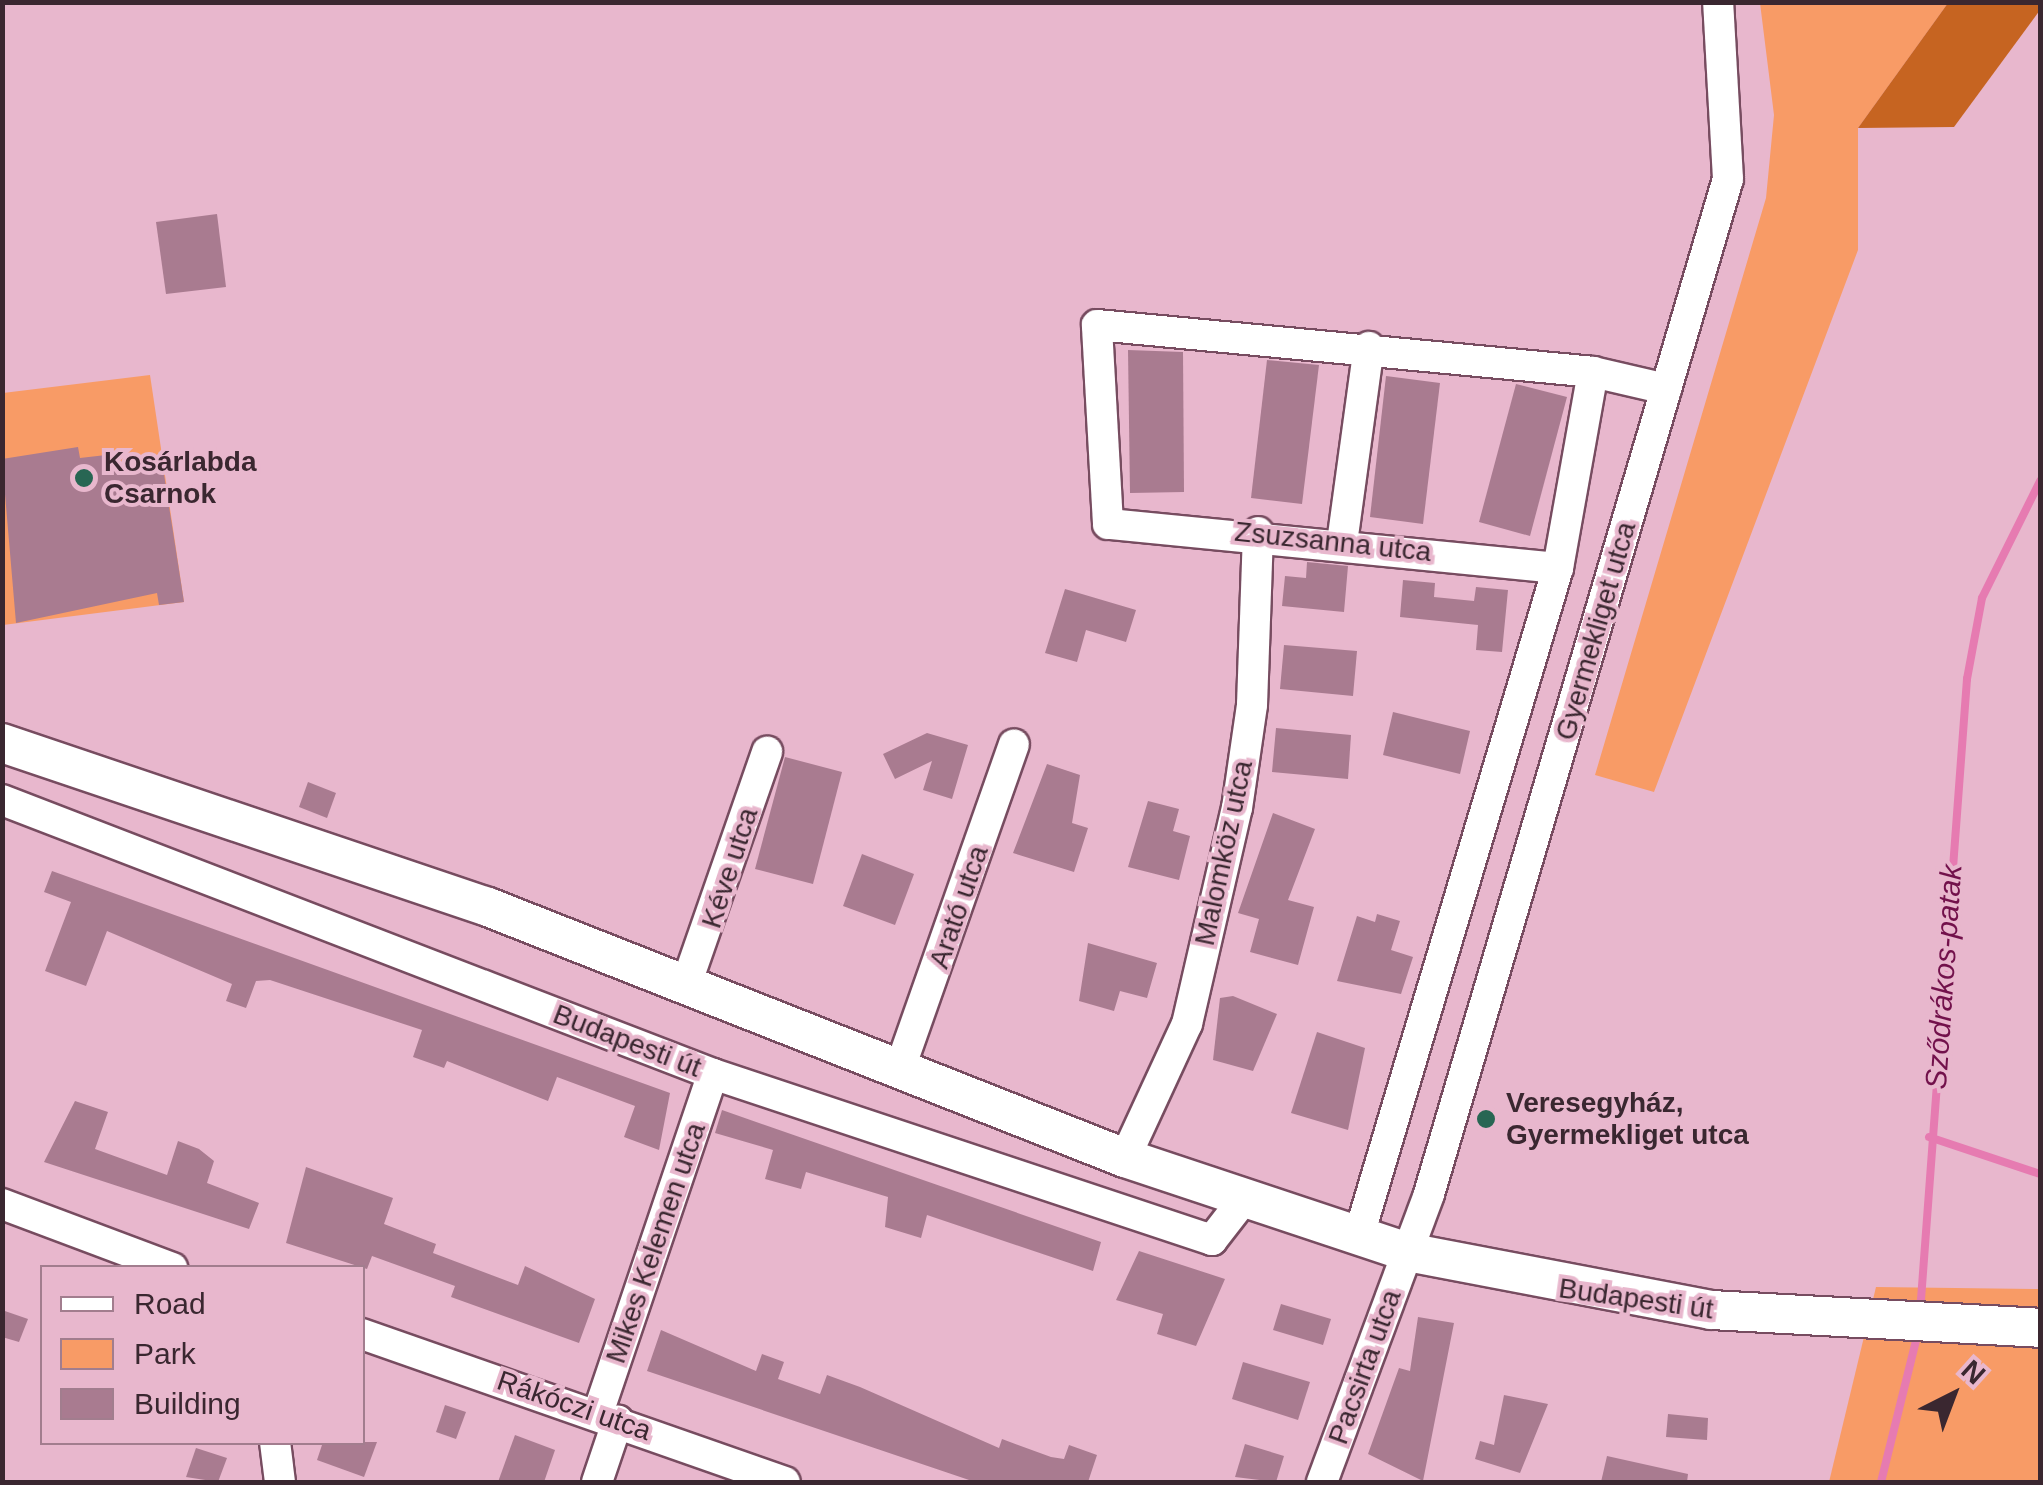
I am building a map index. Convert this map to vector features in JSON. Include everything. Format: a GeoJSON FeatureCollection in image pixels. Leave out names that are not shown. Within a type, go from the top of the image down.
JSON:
{"type":"FeatureCollection","features":[{"type":"Feature","properties":{"kind":"street","name":"Gyermekliget utca"},"geometry":{"type":"LineString","coordinates":[[1407,1252],[1728,179],[1718,2]]}},
{"type":"Feature","properties":{"kind":"street","name":"Zsuzsanna utca"},"geometry":{"type":"LineString","coordinates":[[1369,347],[1097,325],[1108,524],[1258,532],[1558,568]]}},
{"type":"Feature","properties":{"kind":"street"},"geometry":{"type":"LineString","coordinates":[[1342,543],[1369,347],[1594,372],[1666,389]]}},
{"type":"Feature","properties":{"kind":"street","name":"Gyermekliget utca"},"geometry":{"type":"LineString","coordinates":[[1359,1236],[1558,568],[1594,372]]}},
{"type":"Feature","properties":{"kind":"street","name":"Malomköz utca"},"geometry":{"type":"LineString","coordinates":[[1125,1158],[1187,1024],[1236,808],[1252,705],[1258,532]]}},
{"type":"Feature","properties":{"kind":"street","name":"Budapesti út"},"geometry":{"type":"LineString","coordinates":[[2,742],[687,982],[1125,1158],[1407,1252],[1612,1298],[2040,1328]]}},
{"type":"Feature","properties":{"kind":"street","name":"Arató utca"},"geometry":{"type":"LineString","coordinates":[[900,1068],[1014,744]]}},
{"type":"Feature","properties":{"kind":"street","name":"Kéve utca"},"geometry":{"type":"LineString","coordinates":[[687,982],[768,752]]}},
{"type":"Feature","properties":{"kind":"street","name":"Budapesti út"},"geometry":{"type":"LineString","coordinates":[[2,800],[713,1074],[1212,1240],[1243,1200]]}},
{"type":"Feature","properties":{"kind":"street","name":"Mikes Kelemen utca"},"geometry":{"type":"LineString","coordinates":[[597,1482],[608,1416],[713,1074]]}},
{"type":"Feature","properties":{"kind":"street"},"geometry":{"type":"LineString","coordinates":[[2,1204],[164,1265]]}},
{"type":"Feature","properties":{"kind":"street","name":"Pacsirta utca"},"geometry":{"type":"LineString","coordinates":[[1322,1482],[1407,1252]]}},
{"type":"Feature","properties":{"kind":"street","name":"Rákóczi utca"},"geometry":{"type":"LineString","coordinates":[[365,1335],[608,1416],[785,1482]]}},
{"type":"Feature","properties":{"kind":"street"},"geometry":{"type":"LineString","coordinates":[[275,1445],[280,1482]]}},
{"type":"Feature","properties":{"kind":"green space"},"geometry":{"type":"Polygon","coordinates":[[[1760,3],[1948,3],[1858,128],[1858,250],[1654,792],[1595,775],[1766,198],[1774,115],[1760,3]]]}},
{"type":"Feature","properties":{"kind":"green space","name":"Kosárlabda Csarnok"},"geometry":{"type":"Polygon","coordinates":[[[150,375],[184,602],[3,625],[3,393],[150,375]]]}},
{"type":"Feature","properties":{"kind":"green space"},"geometry":{"type":"Polygon","coordinates":[[[1876,1287],[2040,1289],[2040,1482],[1829,1482],[1876,1287]]]}},
{"type":"Feature","properties":{"kind":"shaded area"},"geometry":{"type":"Polygon","coordinates":[[[1948,3],[2040,3],[2040,10],[1954,127],[1858,128],[1948,3]]]}},
{"type":"Feature","properties":{"kind":"building"},"geometry":{"type":"Polygon","coordinates":[[[217,214],[226,287],[166,294],[156,222],[217,214]]]}},
{"type":"Feature","properties":{"kind":"building"},"geometry":{"type":"Polygon","coordinates":[[[1128,350],[1183,352],[1184,492],[1130,493],[1128,350]]]}},
{"type":"Feature","properties":{"kind":"building"},"geometry":{"type":"Polygon","coordinates":[[[1267,360],[1319,365],[1302,504],[1251,498],[1267,360]]]}},
{"type":"Feature","properties":{"kind":"building"},"geometry":{"type":"Polygon","coordinates":[[[1386,376],[1440,383],[1423,524],[1370,517],[1386,376]]]}},
{"type":"Feature","properties":{"kind":"building"},"geometry":{"type":"Polygon","coordinates":[[[1516,384],[1567,397],[1530,536],[1479,522],[1516,384]]]}},
{"type":"Feature","properties":{"kind":"building","name":"Kosárlabda Csarnok"},"geometry":{"type":"Polygon","coordinates":[[[78,447],[80,458],[106,455],[107,464],[161,455],[184,602],[159,605],[157,593],[16,623],[2,459],[78,447]]]}},
{"type":"Feature","properties":{"kind":"building"},"geometry":{"type":"Polygon","coordinates":[[[1307,562],[1348,566],[1344,612],[1282,606],[1285,576],[1306,578],[1307,562]]]}},
{"type":"Feature","properties":{"kind":"building"},"geometry":{"type":"Polygon","coordinates":[[[1403,580],[1435,583],[1434,597],[1474,601],[1476,587],[1508,590],[1502,652],[1476,650],[1478,625],[1400,617],[1403,580]]]}},
{"type":"Feature","properties":{"kind":"building"},"geometry":{"type":"Polygon","coordinates":[[[1065,589],[1136,610],[1126,642],[1086,630],[1077,662],[1045,653],[1065,589]]]}},
{"type":"Feature","properties":{"kind":"building"},"geometry":{"type":"Polygon","coordinates":[[[1284,645],[1357,651],[1353,696],[1280,689],[1284,645]]]}},
{"type":"Feature","properties":{"kind":"building"},"geometry":{"type":"Polygon","coordinates":[[[1393,712],[1470,731],[1460,774],[1383,755],[1393,712]]]}},
{"type":"Feature","properties":{"kind":"building"},"geometry":{"type":"Polygon","coordinates":[[[1276,728],[1351,735],[1348,779],[1272,772],[1276,728]]]}},
{"type":"Feature","properties":{"kind":"building"},"geometry":{"type":"Polygon","coordinates":[[[927,733],[968,745],[952,799],[923,790],[932,761],[895,779],[883,754],[927,733]]]}},
{"type":"Feature","properties":{"kind":"building"},"geometry":{"type":"Polygon","coordinates":[[[785,757],[842,772],[813,884],[755,869],[785,757]]]}},
{"type":"Feature","properties":{"kind":"building"},"geometry":{"type":"Polygon","coordinates":[[[1047,764],[1080,775],[1072,823],[1088,828],[1074,872],[1013,853],[1047,764]]]}},
{"type":"Feature","properties":{"kind":"building"},"geometry":{"type":"Polygon","coordinates":[[[308,782],[336,793],[327,818],[299,807],[308,782]]]}},
{"type":"Feature","properties":{"kind":"building"},"geometry":{"type":"Polygon","coordinates":[[[1148,801],[1179,809],[1173,831],[1190,836],[1179,880],[1128,867],[1148,801]]]}},
{"type":"Feature","properties":{"kind":"building"},"geometry":{"type":"Polygon","coordinates":[[[1273,813],[1315,829],[1288,900],[1314,907],[1298,965],[1250,952],[1259,919],[1238,913],[1273,813]]]}},
{"type":"Feature","properties":{"kind":"building"},"geometry":{"type":"Polygon","coordinates":[[[862,854],[914,874],[895,925],[843,906],[862,854]]]}},
{"type":"Feature","properties":{"kind":"building"},"geometry":{"type":"Polygon","coordinates":[[[52,871],[670,1093],[659,1150],[624,1137],[635,1106],[557,1077],[548,1101],[447,1061],[444,1068],[413,1057],[422,1030],[270,980],[256,981],[246,1008],[226,1001],[232,984],[107,931],[86,986],[45,971],[71,902],[44,892],[52,871]]]}},
{"type":"Feature","properties":{"kind":"building"},"geometry":{"type":"Polygon","coordinates":[[[1377,914],[1400,921],[1391,950],[1413,957],[1401,994],[1337,981],[1357,916],[1375,922],[1377,914]]]}},
{"type":"Feature","properties":{"kind":"building"},"geometry":{"type":"Polygon","coordinates":[[[1088,943],[1157,963],[1147,998],[1120,991],[1114,1011],[1079,1001],[1088,943]]]}},
{"type":"Feature","properties":{"kind":"building"},"geometry":{"type":"Polygon","coordinates":[[[1233,996],[1277,1014],[1253,1071],[1213,1060],[1220,998],[1233,996]]]}},
{"type":"Feature","properties":{"kind":"building"},"geometry":{"type":"Polygon","coordinates":[[[1317,1032],[1365,1048],[1348,1130],[1291,1113],[1317,1032]]]}},
{"type":"Feature","properties":{"kind":"building"},"geometry":{"type":"Polygon","coordinates":[[[75,1101],[108,1112],[95,1149],[167,1175],[178,1141],[199,1149],[214,1161],[207,1183],[259,1203],[249,1229],[44,1162],[75,1101]]]}},
{"type":"Feature","properties":{"kind":"building"},"geometry":{"type":"Polygon","coordinates":[[[722,1110],[1101,1242],[1093,1271],[927,1215],[921,1238],[885,1227],[888,1197],[806,1172],[801,1189],[765,1179],[773,1150],[715,1133],[722,1110]]]}},
{"type":"Feature","properties":{"kind":"building"},"geometry":{"type":"Polygon","coordinates":[[[306,1167],[393,1198],[384,1224],[436,1244],[433,1253],[518,1285],[525,1266],[595,1299],[579,1343],[451,1297],[455,1286],[372,1256],[367,1269],[365,1265],[286,1243],[306,1167]]]}},
{"type":"Feature","properties":{"kind":"building"},"geometry":{"type":"Polygon","coordinates":[[[1139,1251],[1225,1279],[1196,1346],[1157,1334],[1163,1314],[1116,1300],[1139,1251]]]}},
{"type":"Feature","properties":{"kind":"building"},"geometry":{"type":"Polygon","coordinates":[[[1281,1304],[1331,1319],[1323,1345],[1273,1330],[1281,1304]]]}},
{"type":"Feature","properties":{"kind":"building"},"geometry":{"type":"Polygon","coordinates":[[[2,1310],[28,1319],[19,1342],[2,1337],[2,1310]]]}},
{"type":"Feature","properties":{"kind":"building"},"geometry":{"type":"Polygon","coordinates":[[[1418,1317],[1454,1323],[1423,1481],[1368,1454],[1399,1368],[1410,1371],[1418,1317]]]}},
{"type":"Feature","properties":{"kind":"building"},"geometry":{"type":"Polygon","coordinates":[[[661,1330],[756,1371],[762,1354],[784,1362],[778,1379],[820,1394],[827,1375],[999,1448],[1002,1439],[1051,1457],[1064,1459],[1069,1445],[1097,1455],[1088,1482],[975,1482],[647,1371],[661,1330]]]}},
{"type":"Feature","properties":{"kind":"building"},"geometry":{"type":"Polygon","coordinates":[[[1243,1362],[1310,1382],[1298,1420],[1232,1399],[1243,1362]]]}},
{"type":"Feature","properties":{"kind":"building"},"geometry":{"type":"Polygon","coordinates":[[[1504,1395],[1548,1404],[1520,1473],[1475,1459],[1480,1441],[1494,1445],[1504,1395]]]}},
{"type":"Feature","properties":{"kind":"building"},"geometry":{"type":"Polygon","coordinates":[[[445,1405],[466,1412],[456,1439],[436,1432],[445,1405]]]}},
{"type":"Feature","properties":{"kind":"building"},"geometry":{"type":"Polygon","coordinates":[[[1668,1414],[1708,1418],[1707,1440],[1666,1437],[1668,1414]]]}},
{"type":"Feature","properties":{"kind":"building"},"geometry":{"type":"Polygon","coordinates":[[[515,1435],[555,1450],[544,1482],[498,1482],[515,1435]]]}},
{"type":"Feature","properties":{"kind":"building"},"geometry":{"type":"Polygon","coordinates":[[[377,1442],[364,1477],[317,1460],[322,1445],[377,1442]]]}},
{"type":"Feature","properties":{"kind":"building"},"geometry":{"type":"Polygon","coordinates":[[[1245,1444],[1284,1456],[1276,1482],[1235,1477],[1245,1444]]]}},
{"type":"Feature","properties":{"kind":"building"},"geometry":{"type":"Polygon","coordinates":[[[196,1448],[227,1458],[218,1482],[186,1477],[196,1448]]]}},
{"type":"Feature","properties":{"kind":"building"},"geometry":{"type":"Polygon","coordinates":[[[1607,1456],[1688,1474],[1687,1482],[1601,1482],[1607,1456]]]}},
{"type":"Feature","properties":{"kind":"waterway","name":"Sződrákos-patak"},"geometry":{"type":"LineString","coordinates":[[1920,1313],[1967,679],[1982,598],[2040,481]]}},
{"type":"Feature","properties":{"kind":"waterway"},"geometry":{"type":"LineString","coordinates":[[1929,1137],[2040,1174]]}},
{"type":"Feature","properties":{"kind":"waterway","name":"Sződrákos-patak"},"geometry":{"type":"LineString","coordinates":[[1881,1482],[1918,1332]]}},
{"type":"Feature","properties":{"kind":"place","name":"Kosárlabda Csarnok"},"geometry":{"type":"Point","coordinates":[84,478]}},
{"type":"Feature","properties":{"kind":"place","name":"Veresegyház, Gyermekliget utca"},"geometry":{"type":"Point","coordinates":[1486,1119]}}]}
